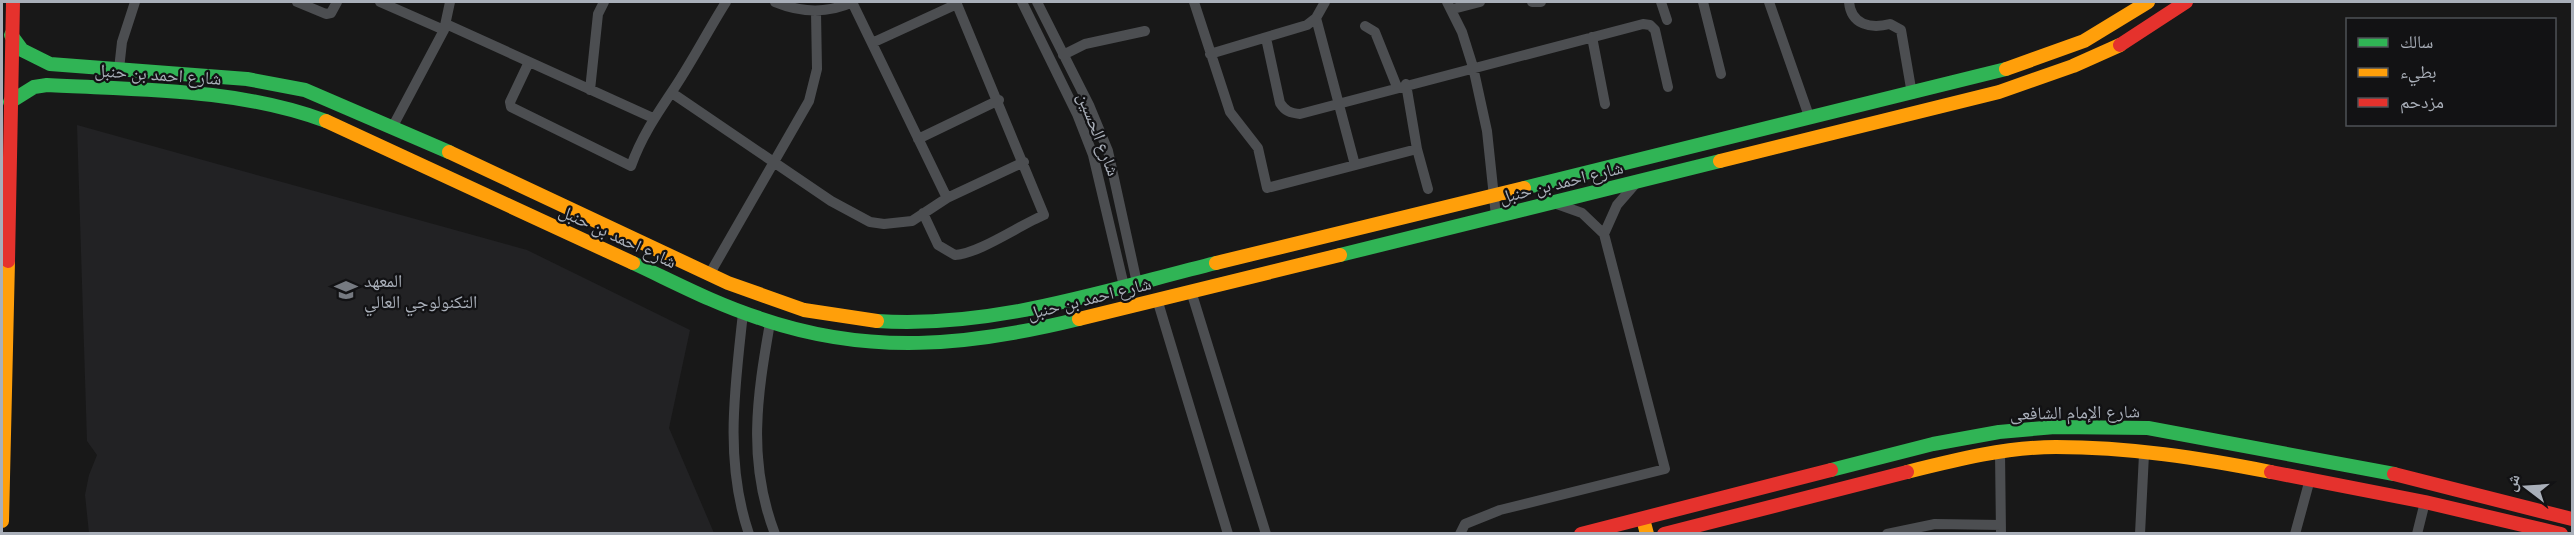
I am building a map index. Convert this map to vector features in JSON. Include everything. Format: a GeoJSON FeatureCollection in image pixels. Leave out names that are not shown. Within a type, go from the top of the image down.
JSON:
{"type":"FeatureCollection","features":[{"type":"Feature","properties":{"kind":"street"},"geometry":{"type":"LineString","coordinates":[[2,521],[4,285],[13,2]]}},
{"type":"Feature","properties":{"kind":"street"},"geometry":{"type":"LineString","coordinates":[[119,89],[122,42],[135,2]]}},
{"type":"Feature","properties":{"kind":"street"},"geometry":{"type":"LineString","coordinates":[[297,2],[326,14],[331,13],[337,2]]}},
{"type":"Feature","properties":{"kind":"street"},"geometry":{"type":"LineString","coordinates":[[380,2],[529,62],[653,118]]}},
{"type":"Feature","properties":{"kind":"street"},"geometry":{"type":"LineString","coordinates":[[393,126],[445,27],[450,2]]}},
{"type":"Feature","properties":{"kind":"street"},"geometry":{"type":"LineString","coordinates":[[590,90],[598,14],[603,2]]}},
{"type":"Feature","properties":{"kind":"street"},"geometry":{"type":"LineString","coordinates":[[529,62],[510,102],[511,107],[577,142],[631,166],[653,118],[672,93],[726,2]]}},
{"type":"Feature","properties":{"kind":"street"},"geometry":{"type":"LineString","coordinates":[[776,2],[816,12],[848,3],[872,43],[947,198]]}},
{"type":"Feature","properties":{"kind":"street","name":"شارع الحسين"},"geometry":{"type":"LineString","coordinates":[[1022,2],[1080,121],[1131,284]]}},
{"type":"Feature","properties":{"kind":"street","name":"شارع الحسين"},"geometry":{"type":"LineString","coordinates":[[1037,2],[1093,113],[1114,176],[1131,284]]}},
{"type":"Feature","properties":{"kind":"street"},"geometry":{"type":"LineString","coordinates":[[1194,2],[1230,112],[1258,148],[1267,188],[1418,148]]}},
{"type":"Feature","properties":{"kind":"street"},"geometry":{"type":"LineString","coordinates":[[1210,54],[1306,25],[1316,18],[1325,2]]}},
{"type":"Feature","properties":{"kind":"street"},"geometry":{"type":"LineString","coordinates":[[1480,2],[1450,5],[1473,67],[1487,131],[1492,196],[1496,216]]}},
{"type":"Feature","properties":{"kind":"street"},"geometry":{"type":"LineString","coordinates":[[1532,2],[1541,2]]}},
{"type":"Feature","properties":{"kind":"street"},"geometry":{"type":"LineString","coordinates":[[1661,2],[1667,20]]}},
{"type":"Feature","properties":{"kind":"street"},"geometry":{"type":"LineString","coordinates":[[1703,2],[1721,74]]}},
{"type":"Feature","properties":{"kind":"street"},"geometry":{"type":"LineString","coordinates":[[1769,2],[1810,119]]}},
{"type":"Feature","properties":{"kind":"street"},"geometry":{"type":"LineString","coordinates":[[1849,2],[1853,15],[1867,26],[1876,28],[1890,24],[1901,30],[1911,94]]}},
{"type":"Feature","properties":{"kind":"street","name":"شارع احمد بن حنبل"},"geometry":{"type":"LineString","coordinates":[[11,35],[15,44],[24,53],[50,64],[276,83],[333,100],[710,275],[804,310],[887,323],[944,323],[1006,314],[1810,119],[2002,70],[2070,50],[2103,33],[2137,7],[2148,2]]}},
{"type":"Feature","properties":{"kind":"street","name":"شارع احمد بن حنبل"},"geometry":{"type":"LineString","coordinates":[[10,102],[34,87],[47,85],[247,99],[301,111],[352,131],[743,313],[770,323],[854,342],[903,346],[944,345],[1005,337],[1999,92],[2062,73],[2104,54],[2145,33],[2186,2]]}},
{"type":"Feature","properties":{"kind":"street"},"geometry":{"type":"LineString","coordinates":[[872,43],[956,3],[999,100],[1044,215],[965,254],[946,251],[938,244],[924,213]]}},
{"type":"Feature","properties":{"kind":"street"},"geometry":{"type":"LineString","coordinates":[[710,275],[774,161],[806,110],[815,83],[818,60],[816,12]]}},
{"type":"Feature","properties":{"kind":"street"},"geometry":{"type":"LineString","coordinates":[[1316,18],[1355,165]]}},
{"type":"Feature","properties":{"kind":"street"},"geometry":{"type":"LineString","coordinates":[[1266,38],[1280,103],[1284,109],[1300,114],[1401,85],[1643,24],[1650,25],[1656,33],[1668,87]]}},
{"type":"Feature","properties":{"kind":"street"},"geometry":{"type":"LineString","coordinates":[[1365,26],[1375,32],[1401,85],[1428,189]]}},
{"type":"Feature","properties":{"kind":"street"},"geometry":{"type":"LineString","coordinates":[[1063,55],[1085,44],[1145,30]]}},
{"type":"Feature","properties":{"kind":"street"},"geometry":{"type":"LineString","coordinates":[[1592,37],[1605,104]]}},
{"type":"Feature","properties":{"kind":"street"},"geometry":{"type":"LineString","coordinates":[[1999,92],[2002,70]]}},
{"type":"Feature","properties":{"kind":"street"},"geometry":{"type":"LineString","coordinates":[[672,93],[831,201],[870,222],[898,224],[912,221],[947,198],[1024,162]]}},
{"type":"Feature","properties":{"kind":"street"},"geometry":{"type":"LineString","coordinates":[[918,139],[999,100]]}},
{"type":"Feature","properties":{"kind":"street"},"geometry":{"type":"LineString","coordinates":[[1080,121],[1093,113]]}},
{"type":"Feature","properties":{"kind":"street"},"geometry":{"type":"LineString","coordinates":[[1604,234],[1617,205],[1638,181]]}},
{"type":"Feature","properties":{"kind":"street"},"geometry":{"type":"LineString","coordinates":[[1460,534],[1465,524],[1500,510],[1665,469],[1604,234],[1582,213],[1553,203]]}},
{"type":"Feature","properties":{"kind":"street"},"geometry":{"type":"LineString","coordinates":[[582,238],[591,219]]}},
{"type":"Feature","properties":{"kind":"street"},"geometry":{"type":"LineString","coordinates":[[1191,291],[1266,534]]}},
{"type":"Feature","properties":{"kind":"street"},"geometry":{"type":"LineString","coordinates":[[1157,299],[1228,534]]}},
{"type":"Feature","properties":{"kind":"street"},"geometry":{"type":"LineString","coordinates":[[743,313],[733,394],[733,438],[737,482],[749,534]]}},
{"type":"Feature","properties":{"kind":"street"},"geometry":{"type":"LineString","coordinates":[[770,323],[757,396],[756,437],[760,478],[775,534]]}},
{"type":"Feature","properties":{"kind":"street"},"geometry":{"type":"LineString","coordinates":[[944,323],[944,345]]}},
{"type":"Feature","properties":{"kind":"street","name":"شارع الإمام الشافعى"},"geometry":{"type":"LineString","coordinates":[[1581,534],[1933,444],[2055,427],[2148,428],[2415,478],[2572,519]]}},
{"type":"Feature","properties":{"kind":"street","name":"شارع الإمام الشافعى"},"geometry":{"type":"LineString","coordinates":[[1666,533],[1701,529],[1843,486],[2000,452],[2056,447],[2186,455],[2425,502],[2561,534]]}},
{"type":"Feature","properties":{"kind":"street"},"geometry":{"type":"LineString","coordinates":[[1887,534],[1935,524],[2001,529],[2000,452]]}},
{"type":"Feature","properties":{"kind":"street"},"geometry":{"type":"LineString","coordinates":[[2140,534],[2144,454]]}},
{"type":"Feature","properties":{"kind":"street"},"geometry":{"type":"LineString","coordinates":[[2325,482],[2330,461]]}},
{"type":"Feature","properties":{"kind":"street"},"geometry":{"type":"LineString","coordinates":[[2295,534],[2310,479]]}},
{"type":"Feature","properties":{"kind":"street"},"geometry":{"type":"LineString","coordinates":[[2417,534],[2425,502]]}},
{"type":"Feature","properties":{"kind":"street"},"geometry":{"type":"LineString","coordinates":[[1643,519],[1647,534]]}},
{"type":"Feature","properties":{"kind":"shaded area","name":"المعهد التكنولوجي العالي"},"geometry":{"type":"Polygon","coordinates":[[[77,125],[527,250],[690,330],[669,428],[714,533],[89,533],[85,495],[89,475],[97,455],[87,441],[77,125]]]}},
{"type":"Feature","properties":{"kind":"traffic: fast"},"geometry":{"type":"LineString","coordinates":[[11,35],[22,50],[50,64],[247,79],[305,90],[449,152]]}},
{"type":"Feature","properties":{"kind":"traffic: fast"},"geometry":{"type":"LineString","coordinates":[[1524,188],[2006,69]]}},
{"type":"Feature","properties":{"kind":"traffic: fast"},"geometry":{"type":"LineString","coordinates":[[10,102],[34,87],[47,85],[188,92],[258,102],[326,121]]}},
{"type":"Feature","properties":{"kind":"traffic: fast"},"geometry":{"type":"LineString","coordinates":[[1340,255],[1720,161]]}},
{"type":"Feature","properties":{"kind":"traffic: fast"},"geometry":{"type":"LineString","coordinates":[[633,263],[727,306],[759,318],[800,330],[840,338],[919,343],[958,341],[998,336],[1079,319]]}},
{"type":"Feature","properties":{"kind":"traffic: fast"},"geometry":{"type":"LineString","coordinates":[[877,321],[920,322],[1006,313],[1091,295],[1216,263]]}},
{"type":"Feature","properties":{"kind":"traffic: fast"},"geometry":{"type":"LineString","coordinates":[[1831,470],[1933,444],[1999,432],[2055,427],[2148,428],[2394,474]]}},
{"type":"Feature","properties":{"kind":"traffic: slow"},"geometry":{"type":"LineString","coordinates":[[2006,69],[2084,41],[2148,2]]}},
{"type":"Feature","properties":{"kind":"traffic: slow"},"geometry":{"type":"LineString","coordinates":[[1720,161],[1999,92],[2073,66],[2120,45]]}},
{"type":"Feature","properties":{"kind":"traffic: slow"},"geometry":{"type":"LineString","coordinates":[[326,121],[633,263]]}},
{"type":"Feature","properties":{"kind":"traffic: slow"},"geometry":{"type":"LineString","coordinates":[[449,152],[728,283],[804,310],[877,321]]}},
{"type":"Feature","properties":{"kind":"traffic: slow"},"geometry":{"type":"LineString","coordinates":[[1216,263],[1524,188]]}},
{"type":"Feature","properties":{"kind":"traffic: slow"},"geometry":{"type":"LineString","coordinates":[[1079,319],[1340,255]]}},
{"type":"Feature","properties":{"kind":"traffic: slow"},"geometry":{"type":"LineString","coordinates":[[2,521],[8,261]]}},
{"type":"Feature","properties":{"kind":"traffic: slow"},"geometry":{"type":"LineString","coordinates":[[1907,472],[2000,452],[2056,447],[2164,454],[2271,472]]}},
{"type":"Feature","properties":{"kind":"traffic: slow"},"geometry":{"type":"LineString","coordinates":[[1643,519],[1647,534]]}},
{"type":"Feature","properties":{"kind":"traffic: jam"},"geometry":{"type":"LineString","coordinates":[[8,261],[13,2]]}},
{"type":"Feature","properties":{"kind":"traffic: jam"},"geometry":{"type":"LineString","coordinates":[[2120,45],[2186,2]]}},
{"type":"Feature","properties":{"kind":"traffic: jam"},"geometry":{"type":"LineString","coordinates":[[1581,534],[1831,470]]}},
{"type":"Feature","properties":{"kind":"traffic: jam"},"geometry":{"type":"LineString","coordinates":[[1664,534],[1907,472]]}},
{"type":"Feature","properties":{"kind":"traffic: jam"},"geometry":{"type":"LineString","coordinates":[[2271,472],[2425,502],[2561,534]]}},
{"type":"Feature","properties":{"kind":"traffic: jam"},"geometry":{"type":"LineString","coordinates":[[2394,474],[2572,519]]}},
{"type":"Feature","properties":{"kind":"place","name":"المعهد التكنولوجي العالي"},"geometry":{"type":"Point","coordinates":[346,290]}}]}
